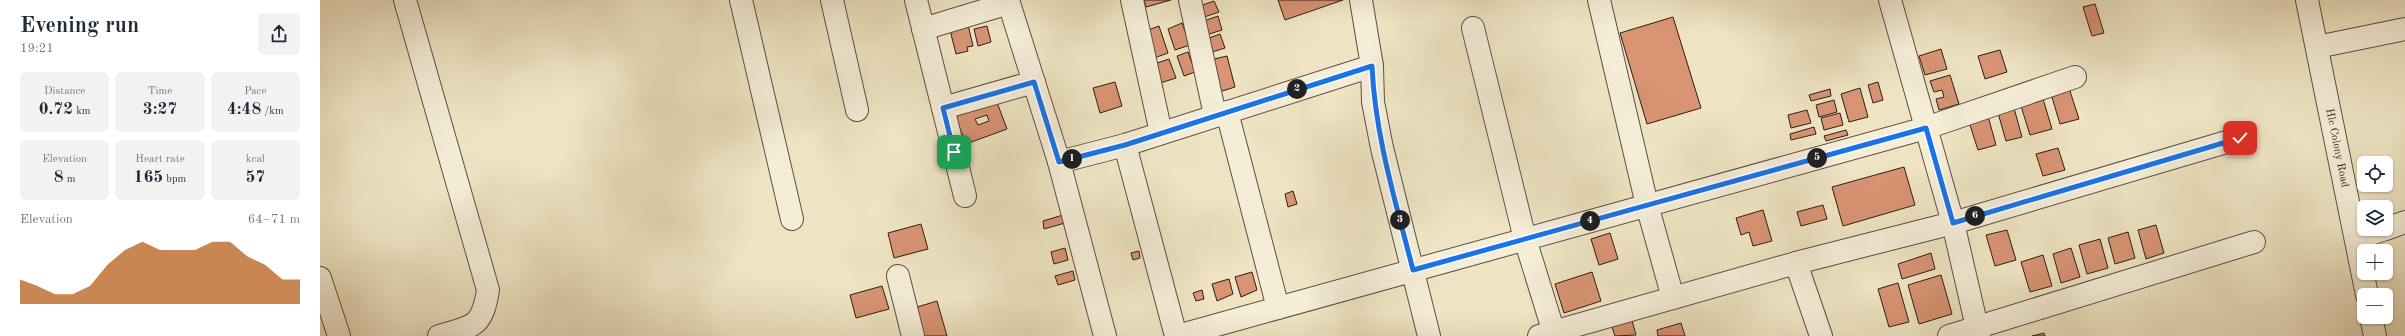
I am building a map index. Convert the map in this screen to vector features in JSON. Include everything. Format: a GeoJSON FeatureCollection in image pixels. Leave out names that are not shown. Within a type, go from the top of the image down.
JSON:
{"type":"FeatureCollection","features":[{"type":"Feature","properties":{"kind":"street"},"geometry":{"type":"LineString","coordinates":[[405,0],[488,290],[484,311],[472,326],[439,336]]}},
{"type":"Feature","properties":{"kind":"street"},"geometry":{"type":"LineString","coordinates":[[741,0],[792,219]]}},
{"type":"Feature","properties":{"kind":"street"},"geometry":{"type":"LineString","coordinates":[[832,0],[858,110]]}},
{"type":"Feature","properties":{"kind":"street"},"geometry":{"type":"LineString","coordinates":[[916,0],[965,196]]}},
{"type":"Feature","properties":{"kind":"street"},"geometry":{"type":"LineString","coordinates":[[1132,0],[1161,133]]}},
{"type":"Feature","properties":{"kind":"street"},"geometry":{"type":"LineString","coordinates":[[1190,0],[1221,114],[1278,308]]}},
{"type":"Feature","properties":{"kind":"street"},"geometry":{"type":"LineString","coordinates":[[1361,0],[1372,66],[1373,102],[1382,148],[1429,336]]}},
{"type":"Feature","properties":{"kind":"street"},"geometry":{"type":"LineString","coordinates":[[1599,0],[1648,205],[1673,298]]}},
{"type":"Feature","properties":{"kind":"street"},"geometry":{"type":"LineString","coordinates":[[1890,0],[1953,223],[1978,332]]}},
{"type":"Feature","properties":{"kind":"street","name":"Hlc Colony Road"},"geometry":{"type":"LineString","coordinates":[[2307,0],[2366,288]]}},
{"type":"Feature","properties":{"kind":"street"},"geometry":{"type":"LineString","coordinates":[[923,29],[1008,2],[1059,162],[1101,335]]}},
{"type":"Feature","properties":{"kind":"street"},"geometry":{"type":"LineString","coordinates":[[1473,28],[1550,335],[1796,263],[1953,223],[2240,138]]}},
{"type":"Feature","properties":{"kind":"street"},"geometry":{"type":"LineString","coordinates":[[2317,47],[2405,29]]}},
{"type":"Feature","properties":{"kind":"street"},"geometry":{"type":"LineString","coordinates":[[1059,162],[1125,145],[1372,66]]}},
{"type":"Feature","properties":{"kind":"street"},"geometry":{"type":"LineString","coordinates":[[1125,145],[1176,336],[1926,128],[2075,77]]}},
{"type":"Feature","properties":{"kind":"street"},"geometry":{"type":"LineString","coordinates":[[943,108],[1034,82]]}},
{"type":"Feature","properties":{"kind":"street"},"geometry":{"type":"LineString","coordinates":[[2393,226],[2405,222]]}},
{"type":"Feature","properties":{"kind":"street"},"geometry":{"type":"LineString","coordinates":[[2356,239],[2365,236]]}},
{"type":"Feature","properties":{"kind":"street"},"geometry":{"type":"LineString","coordinates":[[1949,336],[1978,332],[2254,242]]}},
{"type":"Feature","properties":{"kind":"street"},"geometry":{"type":"LineString","coordinates":[[1796,263],[1821,336]]}},
{"type":"Feature","properties":{"kind":"street"},"geometry":{"type":"LineString","coordinates":[[898,276],[913,336]]}},
{"type":"Feature","properties":{"kind":"street"},"geometry":{"type":"LineString","coordinates":[[320,278],[339,336]]}},
{"type":"Feature","properties":{"kind":"street"},"geometry":{"type":"LineString","coordinates":[[2372,324],[2375,336]]}},
{"type":"Feature","properties":{"kind":"building"},"geometry":{"type":"Polygon","coordinates":[[[1144,0],[1171,0],[1146,7],[1144,0]]]}},
{"type":"Feature","properties":{"kind":"building"},"geometry":{"type":"Polygon","coordinates":[[[1278,0],[1343,0],[1285,20],[1278,0]]]}},
{"type":"Feature","properties":{"kind":"building"},"geometry":{"type":"Polygon","coordinates":[[[1214,1],[1219,12],[1204,17],[1200,6],[1214,1]]]}},
{"type":"Feature","properties":{"kind":"building"},"geometry":{"type":"Polygon","coordinates":[[[2095,4],[2104,33],[2092,36],[2083,7],[2095,4]]]}},
{"type":"Feature","properties":{"kind":"building"},"geometry":{"type":"Polygon","coordinates":[[[1218,16],[1222,30],[1206,35],[1201,22],[1218,16]]]}},
{"type":"Feature","properties":{"kind":"building"},"geometry":{"type":"Polygon","coordinates":[[[1673,17],[1701,108],[1647,124],[1620,33],[1673,17]]]}},
{"type":"Feature","properties":{"kind":"building"},"geometry":{"type":"Polygon","coordinates":[[[1182,23],[1190,45],[1175,50],[1168,29],[1182,23]]]}},
{"type":"Feature","properties":{"kind":"building"},"geometry":{"type":"Polygon","coordinates":[[[968,25],[973,46],[967,47],[968,51],[956,54],[950,30],[968,25]]]}},
{"type":"Feature","properties":{"kind":"building"},"geometry":{"type":"Polygon","coordinates":[[[987,26],[991,42],[978,46],[974,29],[987,26]]]}},
{"type":"Feature","properties":{"kind":"building"},"geometry":{"type":"Polygon","coordinates":[[[1159,26],[1168,53],[1154,58],[1145,31],[1159,26]]]}},
{"type":"Feature","properties":{"kind":"building"},"geometry":{"type":"Polygon","coordinates":[[[1220,34],[1225,48],[1209,53],[1204,40],[1220,34]]]}},
{"type":"Feature","properties":{"kind":"building"},"geometry":{"type":"Polygon","coordinates":[[[1941,49],[1947,69],[1925,75],[1919,56],[1941,49]]]}},
{"type":"Feature","properties":{"kind":"building"},"geometry":{"type":"Polygon","coordinates":[[[2000,50],[2007,72],[1985,79],[1978,56],[2000,50]]]}},
{"type":"Feature","properties":{"kind":"building"},"geometry":{"type":"Polygon","coordinates":[[[1188,52],[1195,72],[1184,76],[1177,56],[1188,52]]]}},
{"type":"Feature","properties":{"kind":"building"},"geometry":{"type":"Polygon","coordinates":[[[1227,56],[1235,87],[1219,92],[1210,60],[1227,56]]]}},
{"type":"Feature","properties":{"kind":"building"},"geometry":{"type":"Polygon","coordinates":[[[1169,59],[1176,78],[1157,84],[1151,65],[1169,59]]]}},
{"type":"Feature","properties":{"kind":"building"},"geometry":{"type":"Polygon","coordinates":[[[1950,75],[1959,104],[1939,110],[1936,99],[1944,97],[1942,90],[1934,92],[1930,81],[1950,75]]]}},
{"type":"Feature","properties":{"kind":"building"},"geometry":{"type":"Polygon","coordinates":[[[1115,82],[1122,106],[1100,113],[1093,88],[1115,82]]]}},
{"type":"Feature","properties":{"kind":"building"},"geometry":{"type":"Polygon","coordinates":[[[1878,82],[1883,100],[1873,103],[1868,85],[1878,82]]]}},
{"type":"Feature","properties":{"kind":"building"},"geometry":{"type":"Polygon","coordinates":[[[1860,88],[1868,117],[1849,122],[1841,94],[1860,88]]]}},
{"type":"Feature","properties":{"kind":"building"},"geometry":{"type":"Polygon","coordinates":[[[2069,88],[2079,119],[2060,124],[2051,94],[2069,88]]]}},
{"type":"Feature","properties":{"kind":"building"},"geometry":{"type":"Polygon","coordinates":[[[1830,89],[1831,96],[1811,101],[1809,95],[1830,89]]]}},
{"type":"Feature","properties":{"kind":"building"},"geometry":{"type":"Polygon","coordinates":[[[995,97],[1007,129],[966,144],[954,113],[995,97]],[[987,115],[975,119],[978,125],[989,121],[987,115]]]}},
{"type":"Feature","properties":{"kind":"building"},"geometry":{"type":"Polygon","coordinates":[[[2043,99],[2052,129],[2030,135],[2021,106],[2043,99]]]}},
{"type":"Feature","properties":{"kind":"building"},"geometry":{"type":"Polygon","coordinates":[[[1834,100],[1837,112],[1819,117],[1816,105],[1834,100]]]}},
{"type":"Feature","properties":{"kind":"building"},"geometry":{"type":"Polygon","coordinates":[[[2014,108],[2022,137],[2006,141],[1998,113],[2014,108]]]}},
{"type":"Feature","properties":{"kind":"building"},"geometry":{"type":"Polygon","coordinates":[[[1807,110],[1811,123],[1791,128],[1788,115],[1807,110]]]}},
{"type":"Feature","properties":{"kind":"building"},"geometry":{"type":"Polygon","coordinates":[[[1840,113],[1843,125],[1824,130],[1821,118],[1840,113]]]}},
{"type":"Feature","properties":{"kind":"building"},"geometry":{"type":"Polygon","coordinates":[[[1988,116],[1996,145],[1978,150],[1969,122],[1988,116]]]}},
{"type":"Feature","properties":{"kind":"building"},"geometry":{"type":"Polygon","coordinates":[[[1814,127],[1816,134],[1791,140],[1790,134],[1814,127]]]}},
{"type":"Feature","properties":{"kind":"building"},"geometry":{"type":"Polygon","coordinates":[[[1846,130],[1848,135],[1826,141],[1824,136],[1846,130]]]}},
{"type":"Feature","properties":{"kind":"building"},"geometry":{"type":"Polygon","coordinates":[[[2058,148],[2065,170],[2043,176],[2036,154],[2058,148]]]}},
{"type":"Feature","properties":{"kind":"building"},"geometry":{"type":"Polygon","coordinates":[[[1904,167],[1915,205],[1843,226],[1832,187],[1904,167]]]}},
{"type":"Feature","properties":{"kind":"building"},"geometry":{"type":"Polygon","coordinates":[[[1293,191],[1297,204],[1288,207],[1285,194],[1293,191]]]}},
{"type":"Feature","properties":{"kind":"building"},"geometry":{"type":"Polygon","coordinates":[[[1823,205],[1827,219],[1801,226],[1797,212],[1823,205]]]}},
{"type":"Feature","properties":{"kind":"building"},"geometry":{"type":"Polygon","coordinates":[[[1763,210],[1772,241],[1753,246],[1749,232],[1741,235],[1736,218],[1763,210]]]}},
{"type":"Feature","properties":{"kind":"building"},"geometry":{"type":"Polygon","coordinates":[[[1063,215],[1065,223],[1044,229],[1043,221],[1063,215]]]}},
{"type":"Feature","properties":{"kind":"building"},"geometry":{"type":"Polygon","coordinates":[[[921,224],[928,249],[894,258],[888,233],[921,224]]]}},
{"type":"Feature","properties":{"kind":"building"},"geometry":{"type":"Polygon","coordinates":[[[2156,225],[2164,253],[2146,259],[2138,230],[2156,225]]]}},
{"type":"Feature","properties":{"kind":"building"},"geometry":{"type":"Polygon","coordinates":[[[2007,230],[2016,260],[1995,266],[1986,235],[2007,230]]]}},
{"type":"Feature","properties":{"kind":"building"},"geometry":{"type":"Polygon","coordinates":[[[2128,232],[2135,258],[2115,264],[2108,238],[2128,232]]]}},
{"type":"Feature","properties":{"kind":"building"},"geometry":{"type":"Polygon","coordinates":[[[1610,233],[1618,259],[1599,265],[1591,239],[1610,233]]]}},
{"type":"Feature","properties":{"kind":"building"},"geometry":{"type":"Polygon","coordinates":[[[2100,239],[2108,268],[2087,274],[2079,245],[2100,239]]]}},
{"type":"Feature","properties":{"kind":"building"},"geometry":{"type":"Polygon","coordinates":[[[1065,248],[1068,260],[1054,264],[1051,252],[1065,248]]]}},
{"type":"Feature","properties":{"kind":"building"},"geometry":{"type":"Polygon","coordinates":[[[2071,248],[2080,277],[2061,283],[2053,254],[2071,248]]]}},
{"type":"Feature","properties":{"kind":"building"},"geometry":{"type":"Polygon","coordinates":[[[1139,251],[1140,258],[1133,260],[1131,253],[1139,251]]]}},
{"type":"Feature","properties":{"kind":"building"},"geometry":{"type":"Polygon","coordinates":[[[1931,253],[1935,269],[1902,279],[1898,264],[1931,253]]]}},
{"type":"Feature","properties":{"kind":"building"},"geometry":{"type":"Polygon","coordinates":[[[2043,255],[2052,286],[2030,292],[2021,262],[2043,255]]]}},
{"type":"Feature","properties":{"kind":"building"},"geometry":{"type":"Polygon","coordinates":[[[1073,271],[1075,280],[1058,285],[1055,276],[1073,271]]]}},
{"type":"Feature","properties":{"kind":"building"},"geometry":{"type":"Polygon","coordinates":[[[1252,272],[1257,290],[1241,297],[1235,277],[1252,272]]]}},
{"type":"Feature","properties":{"kind":"building"},"geometry":{"type":"Polygon","coordinates":[[[1592,272],[1601,301],[1564,313],[1555,284],[1592,272]]]}},
{"type":"Feature","properties":{"kind":"building"},"geometry":{"type":"Polygon","coordinates":[[[1941,275],[1952,314],[1919,324],[1908,285],[1941,275]]]}},
{"type":"Feature","properties":{"kind":"building"},"geometry":{"type":"Polygon","coordinates":[[[1229,279],[1233,294],[1217,301],[1212,284],[1229,279]]]}},
{"type":"Feature","properties":{"kind":"building"},"geometry":{"type":"Polygon","coordinates":[[[1898,283],[1909,322],[1889,327],[1878,289],[1898,283]]]}},
{"type":"Feature","properties":{"kind":"building"},"geometry":{"type":"Polygon","coordinates":[[[882,286],[889,309],[856,318],[850,295],[882,286]]]}},
{"type":"Feature","properties":{"kind":"building"},"geometry":{"type":"Polygon","coordinates":[[[1202,290],[1204,299],[1196,301],[1193,293],[1202,290]]]}},
{"type":"Feature","properties":{"kind":"building"},"geometry":{"type":"Polygon","coordinates":[[[937,301],[947,336],[922,336],[914,308],[937,301]]]}},
{"type":"Feature","properties":{"kind":"building"},"geometry":{"type":"Polygon","coordinates":[[[1631,317],[1636,335],[1615,336],[1611,324],[1631,317]]]}},
{"type":"Feature","properties":{"kind":"building"},"geometry":{"type":"Polygon","coordinates":[[[1681,323],[1685,336],[1658,336],[1657,330],[1681,323]]]}},
{"type":"Feature","properties":{"kind":"building"},"geometry":{"type":"Polygon","coordinates":[[[2044,333],[2045,336],[2032,336],[2044,333]]]}},
{"type":"Feature","properties":{"kind":"route"},"geometry":{"type":"LineString","coordinates":[[954,152],[943,108],[1034,82],[1059,162],[1125,145],[1372,66],[1373,102],[1382,148],[1413,270],[1926,128],[1953,223],[2240,138]]}}]}
